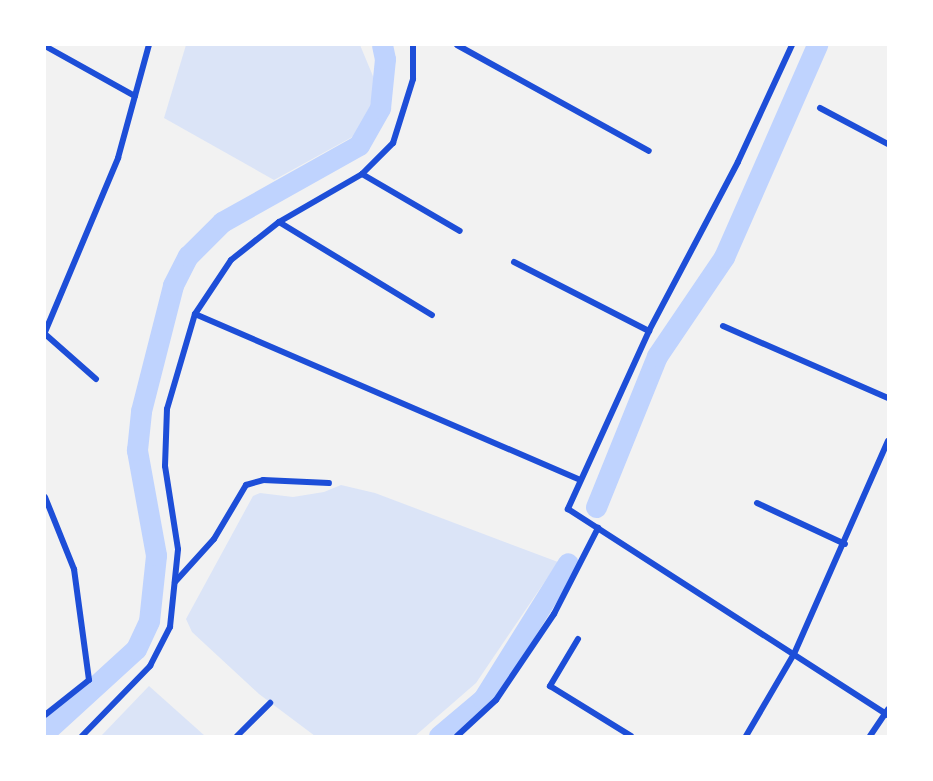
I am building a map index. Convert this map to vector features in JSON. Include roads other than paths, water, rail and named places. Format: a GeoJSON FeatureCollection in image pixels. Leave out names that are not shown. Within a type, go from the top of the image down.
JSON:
{"type":"FeatureCollection","features":[{"type":"Feature","properties":{"kind":"street"},"geometry":{"type":"LineString","coordinates":[[96,379],[45,333],[118,158],[149,45]]}},
{"type":"Feature","properties":{"kind":"street"},"geometry":{"type":"LineString","coordinates":[[82,736],[150,666],[170,627],[178,549],[165,466],[167,409],[195,314],[231,260],[279,222],[362,174],[393,143],[413,79],[413,45]]}},
{"type":"Feature","properties":{"kind":"street"},"geometry":{"type":"LineString","coordinates":[[457,45],[649,152]]}},
{"type":"Feature","properties":{"kind":"street"},"geometry":{"type":"LineString","coordinates":[[792,45],[738,162],[649,331],[568,509],[887,713],[870,736]]}},
{"type":"Feature","properties":{"kind":"street"},"geometry":{"type":"LineString","coordinates":[[45,46],[135,96]]}},
{"type":"Feature","properties":{"kind":"street"},"geometry":{"type":"LineString","coordinates":[[820,108],[888,144]]}},
{"type":"Feature","properties":{"kind":"street"},"geometry":{"type":"LineString","coordinates":[[362,174],[460,231]]}},
{"type":"Feature","properties":{"kind":"street"},"geometry":{"type":"LineString","coordinates":[[279,222],[432,315]]}},
{"type":"Feature","properties":{"kind":"street"},"geometry":{"type":"LineString","coordinates":[[514,262],[649,331]]}},
{"type":"Feature","properties":{"kind":"street"},"geometry":{"type":"LineString","coordinates":[[195,314],[580,480]]}},
{"type":"Feature","properties":{"kind":"street"},"geometry":{"type":"LineString","coordinates":[[723,326],[888,398]]}},
{"type":"Feature","properties":{"kind":"street"},"geometry":{"type":"LineString","coordinates":[[746,736],[794,654],[845,544],[888,441]]}},
{"type":"Feature","properties":{"kind":"street"},"geometry":{"type":"LineString","coordinates":[[175,583],[214,539],[246,484],[263,480],[329,483]]}},
{"type":"Feature","properties":{"kind":"street"},"geometry":{"type":"LineString","coordinates":[[45,497],[74,569],[89,680],[45,715]]}},
{"type":"Feature","properties":{"kind":"street"},"geometry":{"type":"LineString","coordinates":[[757,503],[845,544]]}},
{"type":"Feature","properties":{"kind":"street"},"geometry":{"type":"LineString","coordinates":[[457,736],[503,690],[554,614],[598,528]]}},
{"type":"Feature","properties":{"kind":"street"},"geometry":{"type":"LineString","coordinates":[[578,639],[550,686],[631,736]]}},
{"type":"Feature","properties":{"kind":"street"},"geometry":{"type":"LineString","coordinates":[[237,736],[270,703]]}},
{"type":"Feature","properties":{"kind":"waterway"},"geometry":{"type":"LineString","coordinates":[[45,732],[136,649],[149,621],[156,555],[137,450],[141,411],[173,285],[188,256],[222,222],[359,145],[380,108],[385,59],[382,45]]}},
{"type":"Feature","properties":{"kind":"waterway"},"geometry":{"type":"LineString","coordinates":[[596,507],[657,356],[724,257],[817,45]]}},
{"type":"Feature","properties":{"kind":"waterway"},"geometry":{"type":"LineString","coordinates":[[439,736],[483,699],[568,563]]}}]}
